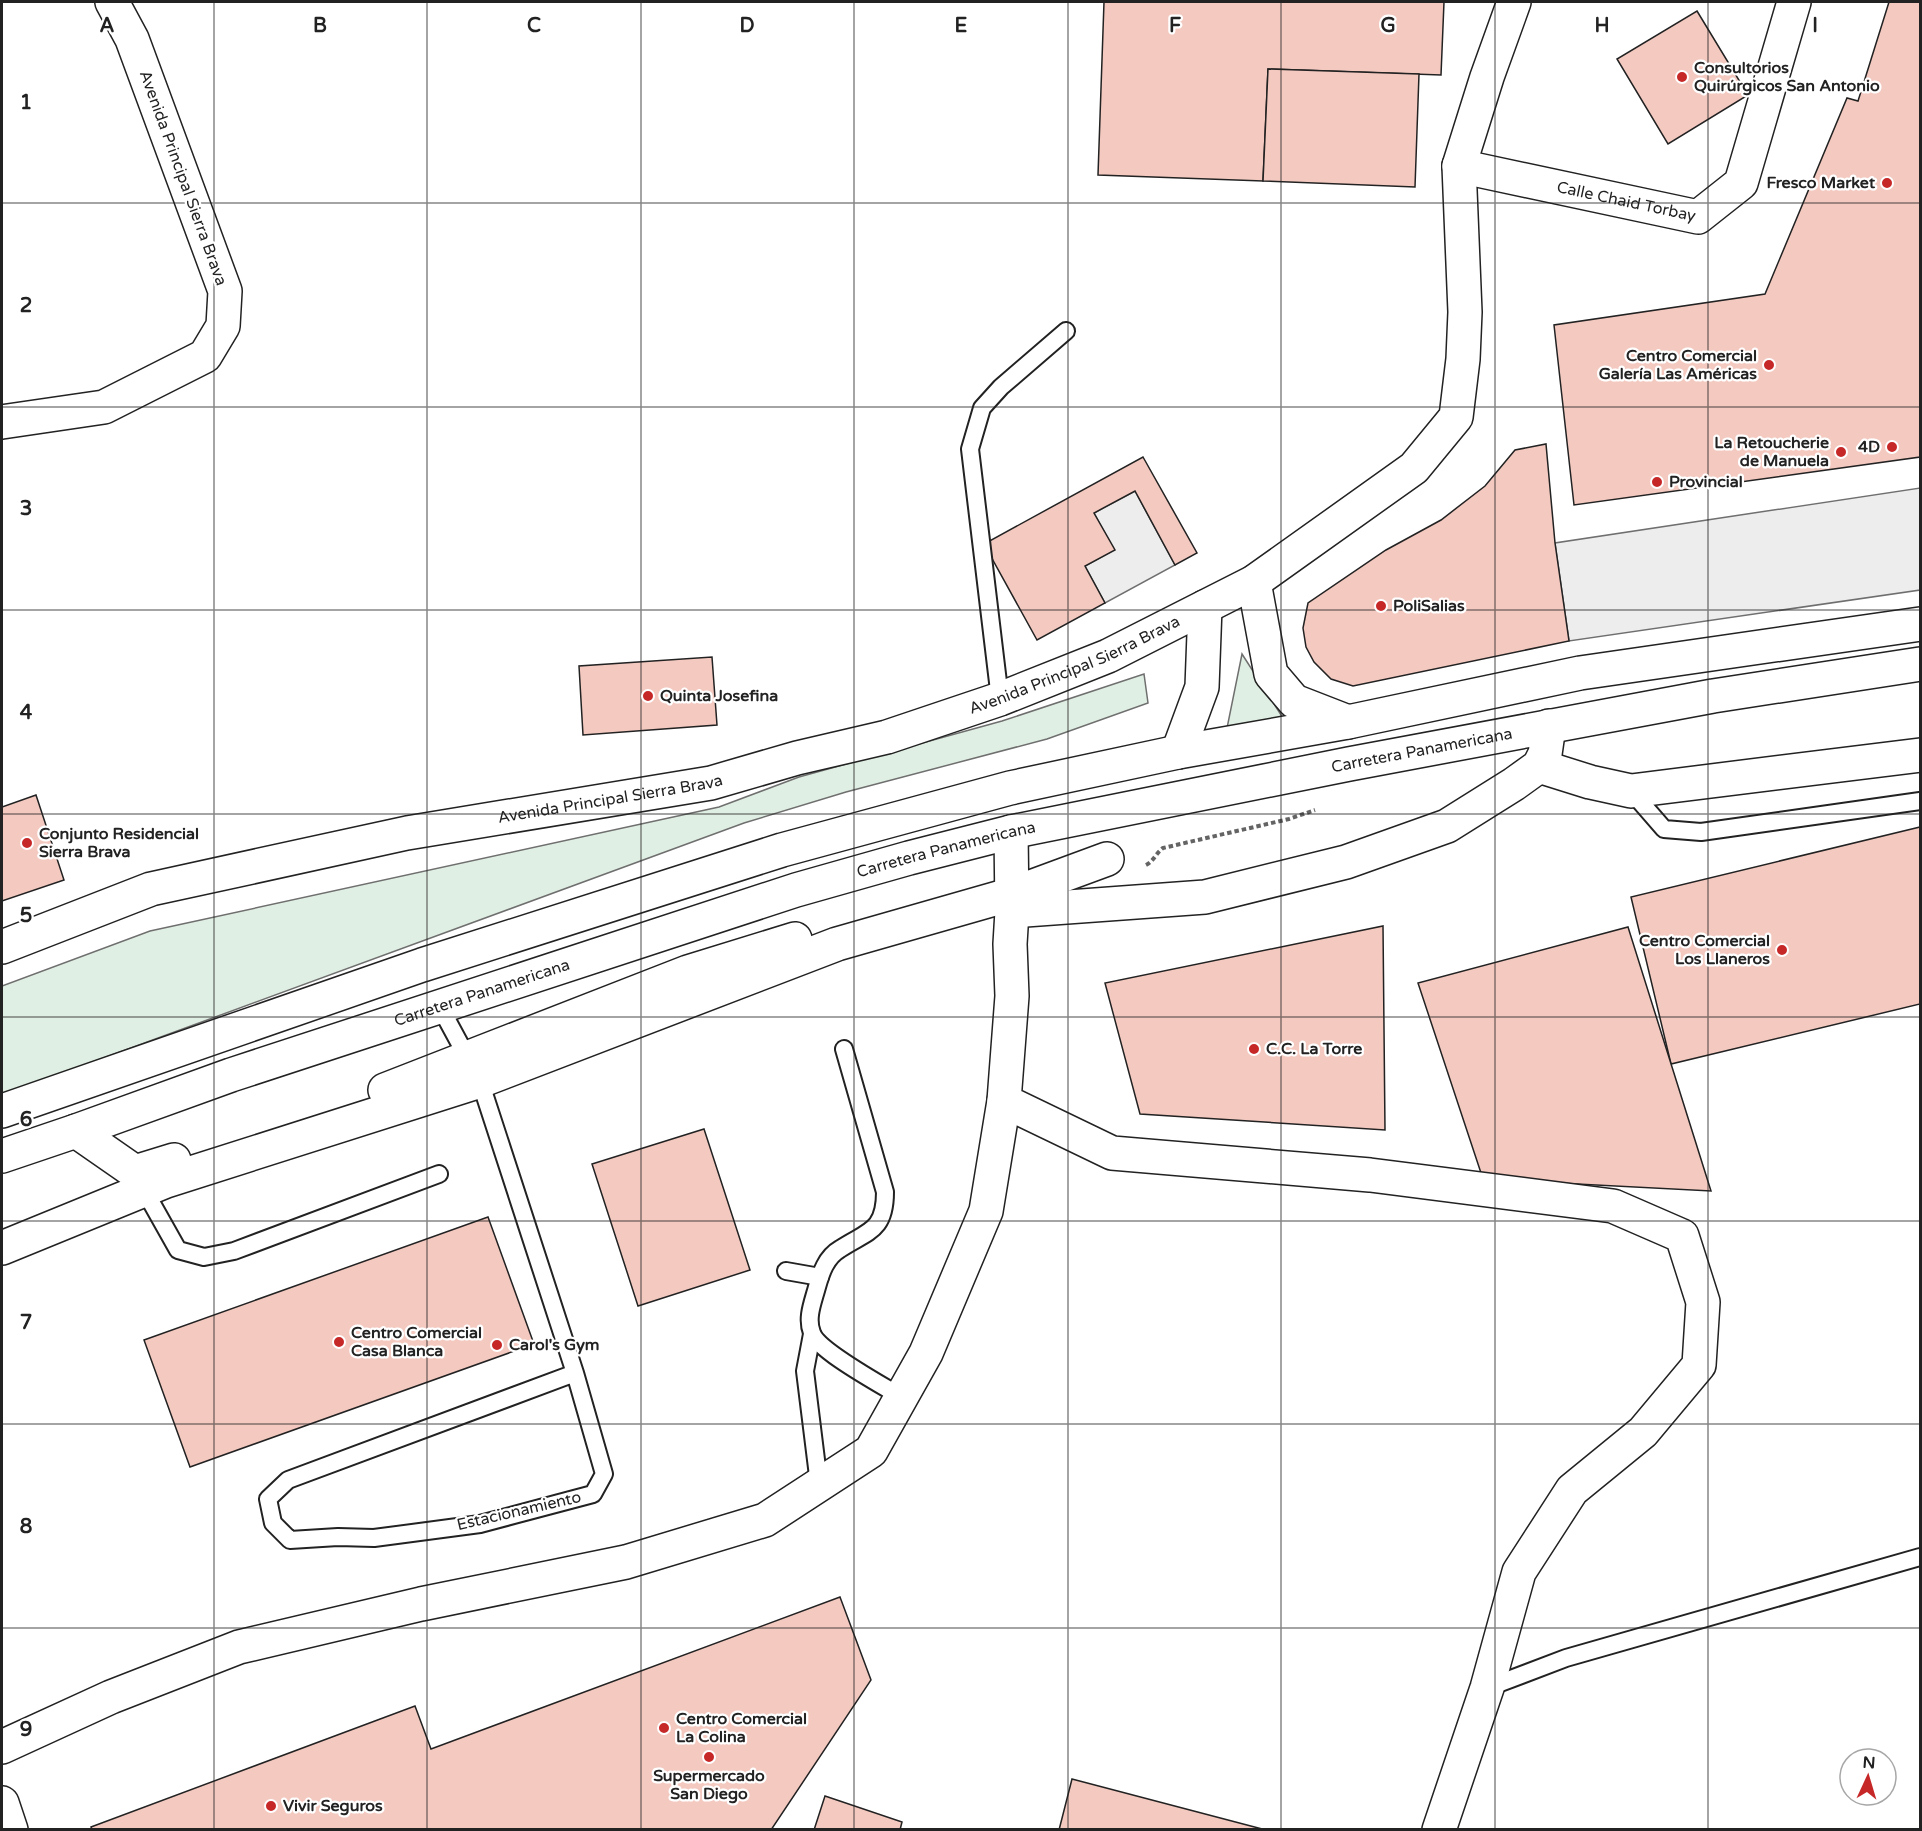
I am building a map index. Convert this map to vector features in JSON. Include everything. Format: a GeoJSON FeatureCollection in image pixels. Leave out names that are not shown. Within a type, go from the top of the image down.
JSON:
{"type":"FeatureCollection","features":[{"type":"Feature","properties":{"kind":"street","name":"Avenida Principal Sierra Brava"},"geometry":{"type":"LineString","coordinates":[[2,422],[104,407],[205,356],[223,326],[225,291],[132,39],[112,2]]}},
{"type":"Feature","properties":{"kind":"street","name":"Avenida Principal Sierra Brava"},"geometry":{"type":"LineString","coordinates":[[2,947],[152,889],[407,833],[711,783],[797,758],[887,737],[1000,699],[1108,656],[1254,582],[1414,468],[1456,417],[1463,359],[1465,312],[1459,166],[1514,2]]}},
{"type":"Feature","properties":{"kind":"street","name":"Calle Chaid Torbay"},"geometry":{"type":"LineString","coordinates":[[1459,166],[1698,217],[1741,183],[1794,2]]}},
{"type":"Feature","properties":{"kind":"street"},"geometry":{"type":"LineString","coordinates":[[1254,582],[1271,674],[1294,701],[1348,722]]}},
{"type":"Feature","properties":{"kind":"street"},"geometry":{"type":"LineString","coordinates":[[1178,752],[1202,687],[1205,607]]}},
{"type":"Feature","properties":{"kind":"street"},"geometry":{"type":"LineString","coordinates":[[2,1111],[422,965],[782,850],[1010,788],[1178,752],[1348,722],[1580,673],[1920,624]]}},
{"type":"Feature","properties":{"kind":"street","name":"Carretera Panamericana"},"geometry":{"type":"LineString","coordinates":[[2,1156],[231,1075],[796,890],[909,858],[1011,832],[1349,764],[1713,696],[1920,664]]}},
{"type":"Feature","properties":{"kind":"street"},"geometry":{"type":"LineString","coordinates":[[2,1248],[166,1181],[474,1070],[688,972],[921,899],[1012,893],[1206,897],[1347,862],[1447,826],[1514,784],[1539,766],[1545,754],[1549,726]]}},
{"type":"Feature","properties":{"kind":"street"},"geometry":{"type":"LineString","coordinates":[[1539,766],[1590,782],[1631,790],[1920,755]]}},
{"type":"Feature","properties":{"kind":"street"},"geometry":{"type":"LineString","coordinates":[[2,1747],[111,1697],[239,1647],[421,1604],[626,1562],[765,1520],[871,1450],[926,1353],[986,1211],[1004,1101],[1012,996],[1011,832]]}},
{"type":"Feature","properties":{"kind":"street"},"geometry":{"type":"LineString","coordinates":[[1012,893],[1107,859]]}},
{"type":"Feature","properties":{"kind":"street"},"geometry":{"type":"LineString","coordinates":[[76,1131],[135,1172],[474,1070]]}},
{"type":"Feature","properties":{"kind":"street"},"geometry":{"type":"LineString","coordinates":[[1004,1101],[1112,1153],[1370,1175],[1613,1206],[1682,1236],[1703,1302],[1699,1365],[1642,1432],[1572,1490],[1519,1572],[1487,1688],[1439,1830]]}},
{"type":"Feature","properties":{"kind":"street"},"geometry":{"type":"LineString","coordinates":[[2,1803],[11,1830]]}},
{"type":"Feature","properties":{"kind":"lane"},"geometry":{"type":"LineString","coordinates":[[1000,699],[970,449],[982,408],[1001,387],[1066,331]]}},
{"type":"Feature","properties":{"kind":"lane"},"geometry":{"type":"LineString","coordinates":[[1631,790],[1664,829],[1701,832],[1920,801]]}},
{"type":"Feature","properties":{"kind":"lane","name":"Estacionamiento"},"geometry":{"type":"LineString","coordinates":[[440,1007],[474,1070],[575,1373],[604,1474],[593,1494],[480,1524],[374,1538],[290,1539],[273,1523],[268,1499],[288,1480],[575,1373]]}},
{"type":"Feature","properties":{"kind":"lane"},"geometry":{"type":"LineString","coordinates":[[819,1484],[805,1371],[812,1334],[809,1322],[811,1310],[828,1258],[871,1231],[881,1216],[885,1204],[885,1192],[844,1049]]}},
{"type":"Feature","properties":{"kind":"lane"},"geometry":{"type":"LineString","coordinates":[[135,1172],[178,1250],[204,1257],[234,1251],[439,1174]]}},
{"type":"Feature","properties":{"kind":"lane"},"geometry":{"type":"LineString","coordinates":[[786,1271],[820,1277]]}},
{"type":"Feature","properties":{"kind":"lane"},"geometry":{"type":"LineString","coordinates":[[812,1334],[827,1350],[900,1397]]}},
{"type":"Feature","properties":{"kind":"lane"},"geometry":{"type":"LineString","coordinates":[[1487,1688],[1566,1658],[1920,1557]]}},
{"type":"Feature","properties":{"kind":"green space"},"geometry":{"type":"Polygon","coordinates":[[[1242,654],[1283,718],[1227,728],[1242,654]]]}},
{"type":"Feature","properties":{"kind":"green space"},"geometry":{"type":"Polygon","coordinates":[[[1144,674],[1148,703],[1047,739],[846,792],[744,823],[2,1094],[2,986],[150,931],[719,807],[799,777],[1002,721],[1144,674]]]}},
{"type":"Feature","properties":{"kind":"shaded area"},"geometry":{"type":"Polygon","coordinates":[[[1920,488],[1920,590],[1569,641],[1555,543],[1920,488]]]}},
{"type":"Feature","properties":{"kind":"shaded area"},"geometry":{"type":"Polygon","coordinates":[[[1135,491],[1175,565],[1105,603],[1085,566],[1114,550],[1094,513],[1135,491]]]}},
{"type":"Feature","properties":{"kind":"building"},"geometry":{"type":"Polygon","coordinates":[[[1104,2],[1444,2],[1441,75],[1268,69],[1263,181],[1098,175],[1104,2]]]}},
{"type":"Feature","properties":{"kind":"building"},"geometry":{"type":"Polygon","coordinates":[[[1889,2],[1920,2],[1920,457],[1574,505],[1554,325],[1765,294],[1847,98],[1858,101],[1889,2]]]}},
{"type":"Feature","properties":{"kind":"building","name":"Consultorios Quirúrgicos San Antonio"},"geometry":{"type":"Polygon","coordinates":[[[1697,11],[1748,95],[1668,144],[1617,59],[1697,11]]]}},
{"type":"Feature","properties":{"kind":"building"},"geometry":{"type":"Polygon","coordinates":[[[1268,69],[1419,74],[1415,187],[1263,181],[1268,69]]]}},
{"type":"Feature","properties":{"kind":"building"},"geometry":{"type":"Polygon","coordinates":[[[1546,444],[1555,543],[1569,641],[1353,686],[1331,679],[1314,662],[1306,647],[1303,628],[1308,603],[1386,550],[1441,520],[1485,486],[1515,450],[1546,444]]]}},
{"type":"Feature","properties":{"kind":"building"},"geometry":{"type":"Polygon","coordinates":[[[1143,457],[1197,553],[1175,565],[1135,491],[1094,513],[1115,550],[1085,566],[1105,603],[1037,640],[984,544],[1143,457]]]}},
{"type":"Feature","properties":{"kind":"building","name":"Quinta Josefina"},"geometry":{"type":"Polygon","coordinates":[[[712,657],[717,725],[583,735],[579,666],[712,657]]]}},
{"type":"Feature","properties":{"kind":"building","name":"Conjunto Residencial Sierra Brava"},"geometry":{"type":"Polygon","coordinates":[[[36,795],[64,880],[2,901],[2,807],[36,795]]]}},
{"type":"Feature","properties":{"kind":"building","name":"Centro Comercial Los Llaneros"},"geometry":{"type":"Polygon","coordinates":[[[1920,827],[1920,1004],[1671,1064],[1631,897],[1920,827]]]}},
{"type":"Feature","properties":{"kind":"building","name":"C.C. La Torre"},"geometry":{"type":"Polygon","coordinates":[[[1383,926],[1385,1130],[1140,1114],[1105,983],[1383,926]]]}},
{"type":"Feature","properties":{"kind":"building"},"geometry":{"type":"Polygon","coordinates":[[[1628,927],[1711,1191],[1483,1179],[1418,983],[1628,927]]]}},
{"type":"Feature","properties":{"kind":"building"},"geometry":{"type":"Polygon","coordinates":[[[704,1129],[750,1270],[638,1306],[592,1164],[704,1129]]]}},
{"type":"Feature","properties":{"kind":"building","name":"Centro Comercial Casa Blanca"},"geometry":{"type":"Polygon","coordinates":[[[488,1217],[534,1344],[190,1467],[144,1340],[488,1217]]]}},
{"type":"Feature","properties":{"kind":"building","name":"Centro Comercial La Colina"},"geometry":{"type":"Polygon","coordinates":[[[840,1597],[871,1680],[771,1830],[92,1830],[91,1827],[415,1706],[431,1749],[840,1597]]]}},
{"type":"Feature","properties":{"kind":"building"},"geometry":{"type":"Polygon","coordinates":[[[1072,1779],[1266,1830],[1059,1830],[1072,1779]]]}},
{"type":"Feature","properties":{"kind":"building"},"geometry":{"type":"Polygon","coordinates":[[[825,1796],[902,1822],[900,1830],[814,1830],[825,1796]]]}},
{"type":"Feature","properties":{"kind":"place","name":"Consultorios Quirúrgicos San Antonio"},"geometry":{"type":"Point","coordinates":[1682,77]}},
{"type":"Feature","properties":{"kind":"place","name":"Fresco Market"},"geometry":{"type":"Point","coordinates":[1887,183]}},
{"type":"Feature","properties":{"kind":"place","name":"Centro Comercial Galería Las Américas"},"geometry":{"type":"Point","coordinates":[1769,365]}},
{"type":"Feature","properties":{"kind":"place","name":"4D"},"geometry":{"type":"Point","coordinates":[1892,447]}},
{"type":"Feature","properties":{"kind":"place","name":"La Retoucherie de Manuela"},"geometry":{"type":"Point","coordinates":[1841,452]}},
{"type":"Feature","properties":{"kind":"place","name":"Provincial"},"geometry":{"type":"Point","coordinates":[1657,482]}},
{"type":"Feature","properties":{"kind":"place","name":"PoliSalias"},"geometry":{"type":"Point","coordinates":[1381,606]}},
{"type":"Feature","properties":{"kind":"place","name":"Quinta Josefina"},"geometry":{"type":"Point","coordinates":[648,696]}},
{"type":"Feature","properties":{"kind":"place","name":"Conjunto Residencial Sierra Brava"},"geometry":{"type":"Point","coordinates":[27,843]}},
{"type":"Feature","properties":{"kind":"place","name":"Centro Comercial Los Llaneros"},"geometry":{"type":"Point","coordinates":[1782,950]}},
{"type":"Feature","properties":{"kind":"place","name":"C.C. La Torre"},"geometry":{"type":"Point","coordinates":[1254,1049]}},
{"type":"Feature","properties":{"kind":"place","name":"Centro Comercial Casa Blanca"},"geometry":{"type":"Point","coordinates":[339,1342]}},
{"type":"Feature","properties":{"kind":"place","name":"Carol's Gym"},"geometry":{"type":"Point","coordinates":[497,1345]}},
{"type":"Feature","properties":{"kind":"place","name":"Centro Comercial La Colina"},"geometry":{"type":"Point","coordinates":[664,1728]}},
{"type":"Feature","properties":{"kind":"place","name":"Supermercado San Diego"},"geometry":{"type":"Point","coordinates":[709,1757]}},
{"type":"Feature","properties":{"kind":"place","name":"Vivir Seguros"},"geometry":{"type":"Point","coordinates":[271,1806]}}]}
